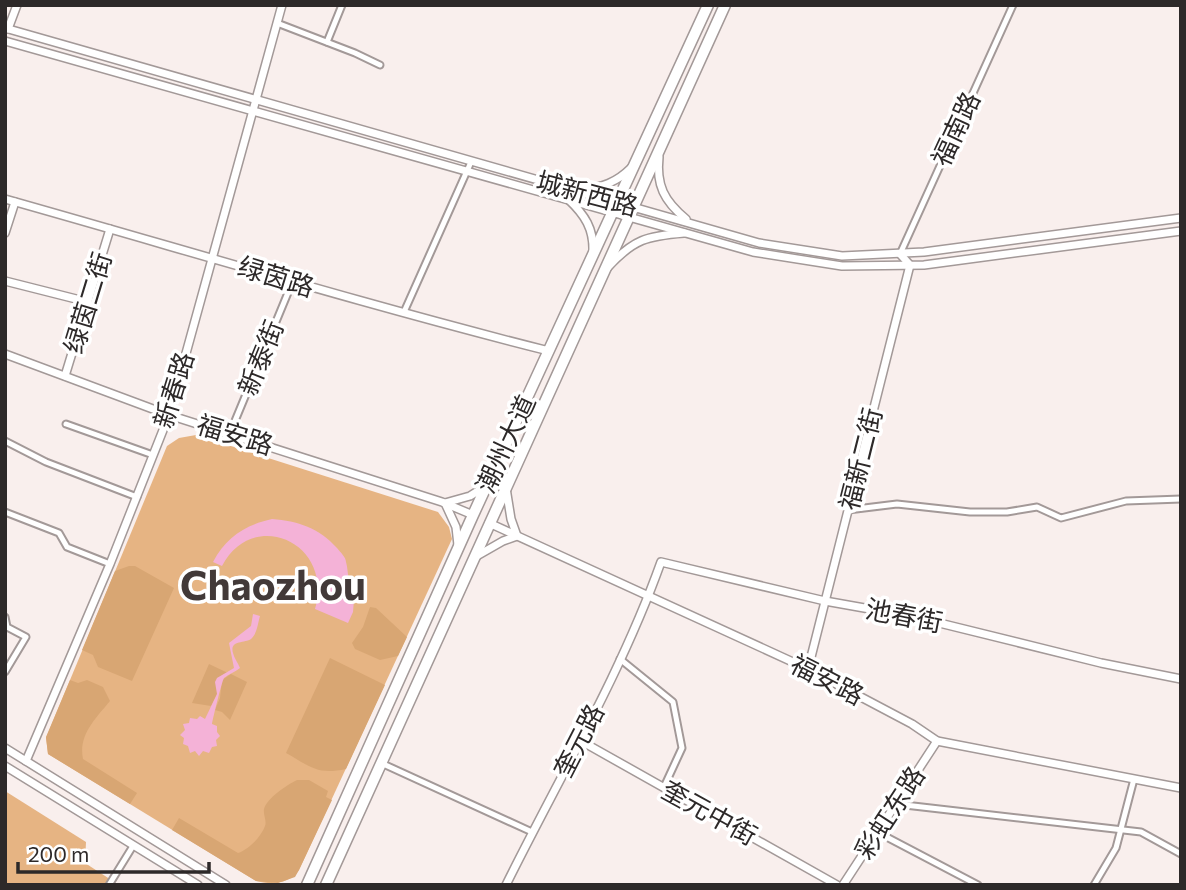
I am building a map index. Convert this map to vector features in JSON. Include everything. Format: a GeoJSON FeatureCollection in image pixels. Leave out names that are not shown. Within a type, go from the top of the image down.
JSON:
{"type":"FeatureCollection","features":[{"type":"Feature","properties":{"kind":"highway","name":"潮州大道"},"geometry":{"type":"LineString","coordinates":[[307,885],[458,549],[469,514],[486,485],[549,351],[708,5]]}},
{"type":"Feature","properties":{"kind":"highway","name":"潮州大道"},"geometry":{"type":"LineString","coordinates":[[329,882],[380,763],[725,5]]}},
{"type":"Feature","properties":{"kind":"highway"},"geometry":{"type":"LineString","coordinates":[[297,885],[313,873]]}},
{"type":"Feature","properties":{"kind":"street"},"geometry":{"type":"LineString","coordinates":[[7,29],[17,5]]}},
{"type":"Feature","properties":{"kind":"street","name":"新春路"},"geometry":{"type":"LineString","coordinates":[[26,761],[110,564],[169,415],[282,5]]}},
{"type":"Feature","properties":{"kind":"street"},"geometry":{"type":"LineString","coordinates":[[327,42],[342,5]]}},
{"type":"Feature","properties":{"kind":"street","name":"福南路"},"geometry":{"type":"LineString","coordinates":[[900,254],[1013,5]]}},
{"type":"Feature","properties":{"kind":"street"},"geometry":{"type":"LineString","coordinates":[[277,23],[380,65]]}},
{"type":"Feature","properties":{"kind":"street","name":"城新西路"},"geometry":{"type":"LineString","coordinates":[[7,29],[573,190],[688,233],[753,252],[842,266],[910,265],[1181,231]]}},
{"type":"Feature","properties":{"kind":"street","name":"城新西路"},"geometry":{"type":"LineString","coordinates":[[5,41],[568,199],[615,206]]}},
{"type":"Feature","properties":{"kind":"street"},"geometry":{"type":"LineString","coordinates":[[660,148],[659,181],[675,210],[689,222]]}},
{"type":"Feature","properties":{"kind":"street"},"geometry":{"type":"LineString","coordinates":[[404,312],[471,162]]}},
{"type":"Feature","properties":{"kind":"street"},"geometry":{"type":"LineString","coordinates":[[573,190],[608,185],[621,178],[634,165]]}},
{"type":"Feature","properties":{"kind":"street"},"geometry":{"type":"LineString","coordinates":[[568,199],[581,211],[589,224],[593,237],[593,255]]}},
{"type":"Feature","properties":{"kind":"street","name":"绿茵路"},"geometry":{"type":"LineString","coordinates":[[5,200],[212,257],[292,283],[549,351]]}},
{"type":"Feature","properties":{"kind":"street"},"geometry":{"type":"LineString","coordinates":[[5,233],[15,202]]}},
{"type":"Feature","properties":{"kind":"street","name":"城新西路"},"geometry":{"type":"LineString","coordinates":[[632,211],[689,222],[759,243],[842,256],[924,252],[1181,218]]}},
{"type":"Feature","properties":{"kind":"street","name":"绿茵二街"},"geometry":{"type":"LineString","coordinates":[[65,376],[110,229]]}},
{"type":"Feature","properties":{"kind":"street"},"geometry":{"type":"LineString","coordinates":[[606,270],[622,253],[646,237],[688,233]]}},
{"type":"Feature","properties":{"kind":"street"},"geometry":{"type":"LineString","coordinates":[[900,254],[910,265]]}},
{"type":"Feature","properties":{"kind":"street","name":"福新二街"},"geometry":{"type":"LineString","coordinates":[[808,669],[910,265]]}},
{"type":"Feature","properties":{"kind":"street"},"geometry":{"type":"LineString","coordinates":[[5,281],[88,302]]}},
{"type":"Feature","properties":{"kind":"street","name":"新泰街"},"geometry":{"type":"LineString","coordinates":[[230,433],[292,283]]}},
{"type":"Feature","properties":{"kind":"street","name":"福安路"},"geometry":{"type":"LineString","coordinates":[[5,354],[169,415],[445,503],[469,514]]}},
{"type":"Feature","properties":{"kind":"street"},"geometry":{"type":"LineString","coordinates":[[66,424],[153,455]]}},
{"type":"Feature","properties":{"kind":"street"},"geometry":{"type":"LineString","coordinates":[[5,441],[46,462],[137,497]]}},
{"type":"Feature","properties":{"kind":"street"},"geometry":{"type":"LineString","coordinates":[[458,549],[456,527],[445,503],[470,496],[486,485]]}},
{"type":"Feature","properties":{"kind":"street"},"geometry":{"type":"LineString","coordinates":[[472,560],[503,541],[517,536],[511,519],[506,485]]}},
{"type":"Feature","properties":{"kind":"street"},"geometry":{"type":"LineString","coordinates":[[848,510],[897,504],[970,512],[1007,512],[1037,507],[1061,518],[1126,501],[1181,499]]}},
{"type":"Feature","properties":{"kind":"street"},"geometry":{"type":"LineString","coordinates":[[5,512],[59,533],[67,547],[110,564]]}},
{"type":"Feature","properties":{"kind":"street","name":"福安路"},"geometry":{"type":"LineString","coordinates":[[489,523],[808,669],[912,724],[937,741],[1181,788]]}},
{"type":"Feature","properties":{"kind":"street","name":"池春街"},"geometry":{"type":"LineString","coordinates":[[649,595],[661,562],[1181,679]]}},
{"type":"Feature","properties":{"kind":"street","name":"奎元路"},"geometry":{"type":"LineString","coordinates":[[506,885],[581,741],[649,595]]}},
{"type":"Feature","properties":{"kind":"street"},"geometry":{"type":"LineString","coordinates":[[5,617],[8,627],[26,637],[5,672]]}},
{"type":"Feature","properties":{"kind":"street"},"geometry":{"type":"LineString","coordinates":[[620,659],[673,702],[682,748],[664,787]]}},
{"type":"Feature","properties":{"kind":"street","name":"奎元中街"},"geometry":{"type":"LineString","coordinates":[[581,741],[837,885]]}},
{"type":"Feature","properties":{"kind":"street","name":"彩虹东路"},"geometry":{"type":"LineString","coordinates":[[843,885],[937,741]]}},
{"type":"Feature","properties":{"kind":"street"},"geometry":{"type":"LineString","coordinates":[[5,748],[226,885]]}},
{"type":"Feature","properties":{"kind":"street"},"geometry":{"type":"LineString","coordinates":[[380,763],[532,832]]}},
{"type":"Feature","properties":{"kind":"street"},"geometry":{"type":"LineString","coordinates":[[5,766],[198,885]]}},
{"type":"Feature","properties":{"kind":"street"},"geometry":{"type":"LineString","coordinates":[[1094,885],[1116,848],[1133,779]]}},
{"type":"Feature","properties":{"kind":"street"},"geometry":{"type":"LineString","coordinates":[[896,804],[1141,832],[1181,854]]}},
{"type":"Feature","properties":{"kind":"street"},"geometry":{"type":"LineString","coordinates":[[877,832],[978,885]]}},
{"type":"Feature","properties":{"kind":"street"},"geometry":{"type":"LineString","coordinates":[[109,885],[133,846]]}},
{"type":"Feature","properties":{"kind":"shaded area"},"geometry":{"type":"Polygon","coordinates":[[[196,435],[438,512],[449,527],[452,539],[299,870],[291,878],[280,882],[256,881],[48,754],[46,738],[167,446],[179,438],[196,435]]]}},
{"type":"Feature","properties":{"kind":"shaded area"},"geometry":{"type":"Polygon","coordinates":[[[272,519],[299,524],[315,531],[330,541],[344,556],[349,578],[355,587],[353,612],[348,623],[315,609],[318,585],[313,566],[302,550],[287,540],[270,536],[252,538],[236,548],[222,566],[213,562],[237,533],[272,519]]]}},
{"type":"Feature","properties":{"kind":"shaded area"},"geometry":{"type":"Polygon","coordinates":[[[135,566],[174,588],[132,681],[98,667],[93,655],[82,650],[115,571],[135,566]]]}},
{"type":"Feature","properties":{"kind":"shaded area"},"geometry":{"type":"Polygon","coordinates":[[[370,607],[376,608],[407,637],[398,656],[380,660],[355,649],[352,643],[363,627],[370,607]]]}},
{"type":"Feature","properties":{"kind":"shaded area"},"geometry":{"type":"Polygon","coordinates":[[[253,614],[260,616],[255,633],[250,640],[239,642],[232,649],[240,668],[224,678],[220,692],[212,724],[217,726],[220,736],[216,740],[217,746],[212,747],[209,753],[203,751],[199,756],[195,751],[190,753],[180,735],[185,730],[183,724],[189,723],[190,718],[197,719],[200,716],[205,719],[217,694],[217,678],[234,668],[229,643],[251,626],[253,614]]]}},
{"type":"Feature","properties":{"kind":"shaded area"},"geometry":{"type":"Polygon","coordinates":[[[330,658],[385,685],[346,769],[328,771],[308,766],[286,753],[330,658]]]}},
{"type":"Feature","properties":{"kind":"shaded area"},"geometry":{"type":"Polygon","coordinates":[[[209,664],[228,673],[217,678],[217,694],[211,706],[192,703],[209,664]]]}},
{"type":"Feature","properties":{"kind":"shaded area"},"geometry":{"type":"Polygon","coordinates":[[[231,674],[247,682],[230,720],[222,712],[215,710],[220,698],[222,680],[231,674]]]}},
{"type":"Feature","properties":{"kind":"shaded area"},"geometry":{"type":"Polygon","coordinates":[[[70,680],[78,683],[87,680],[103,687],[110,701],[94,720],[86,735],[82,750],[83,759],[137,793],[130,804],[48,754],[46,737],[70,680]]]}},
{"type":"Feature","properties":{"kind":"shaded area"},"geometry":{"type":"Polygon","coordinates":[[[297,780],[309,780],[328,791],[326,797],[332,800],[295,877],[278,883],[256,881],[172,830],[179,818],[238,853],[250,846],[263,830],[264,809],[269,801],[297,780]]]}},
{"type":"Feature","properties":{"kind":"shaded area"},"geometry":{"type":"Polygon","coordinates":[[[5,791],[86,842],[85,863],[119,885],[5,885],[5,791]]]}},
{"type":"Feature","properties":{"kind":"district","name":"Chaozhou"},"geometry":{"type":"Point","coordinates":[273,586]}}]}
